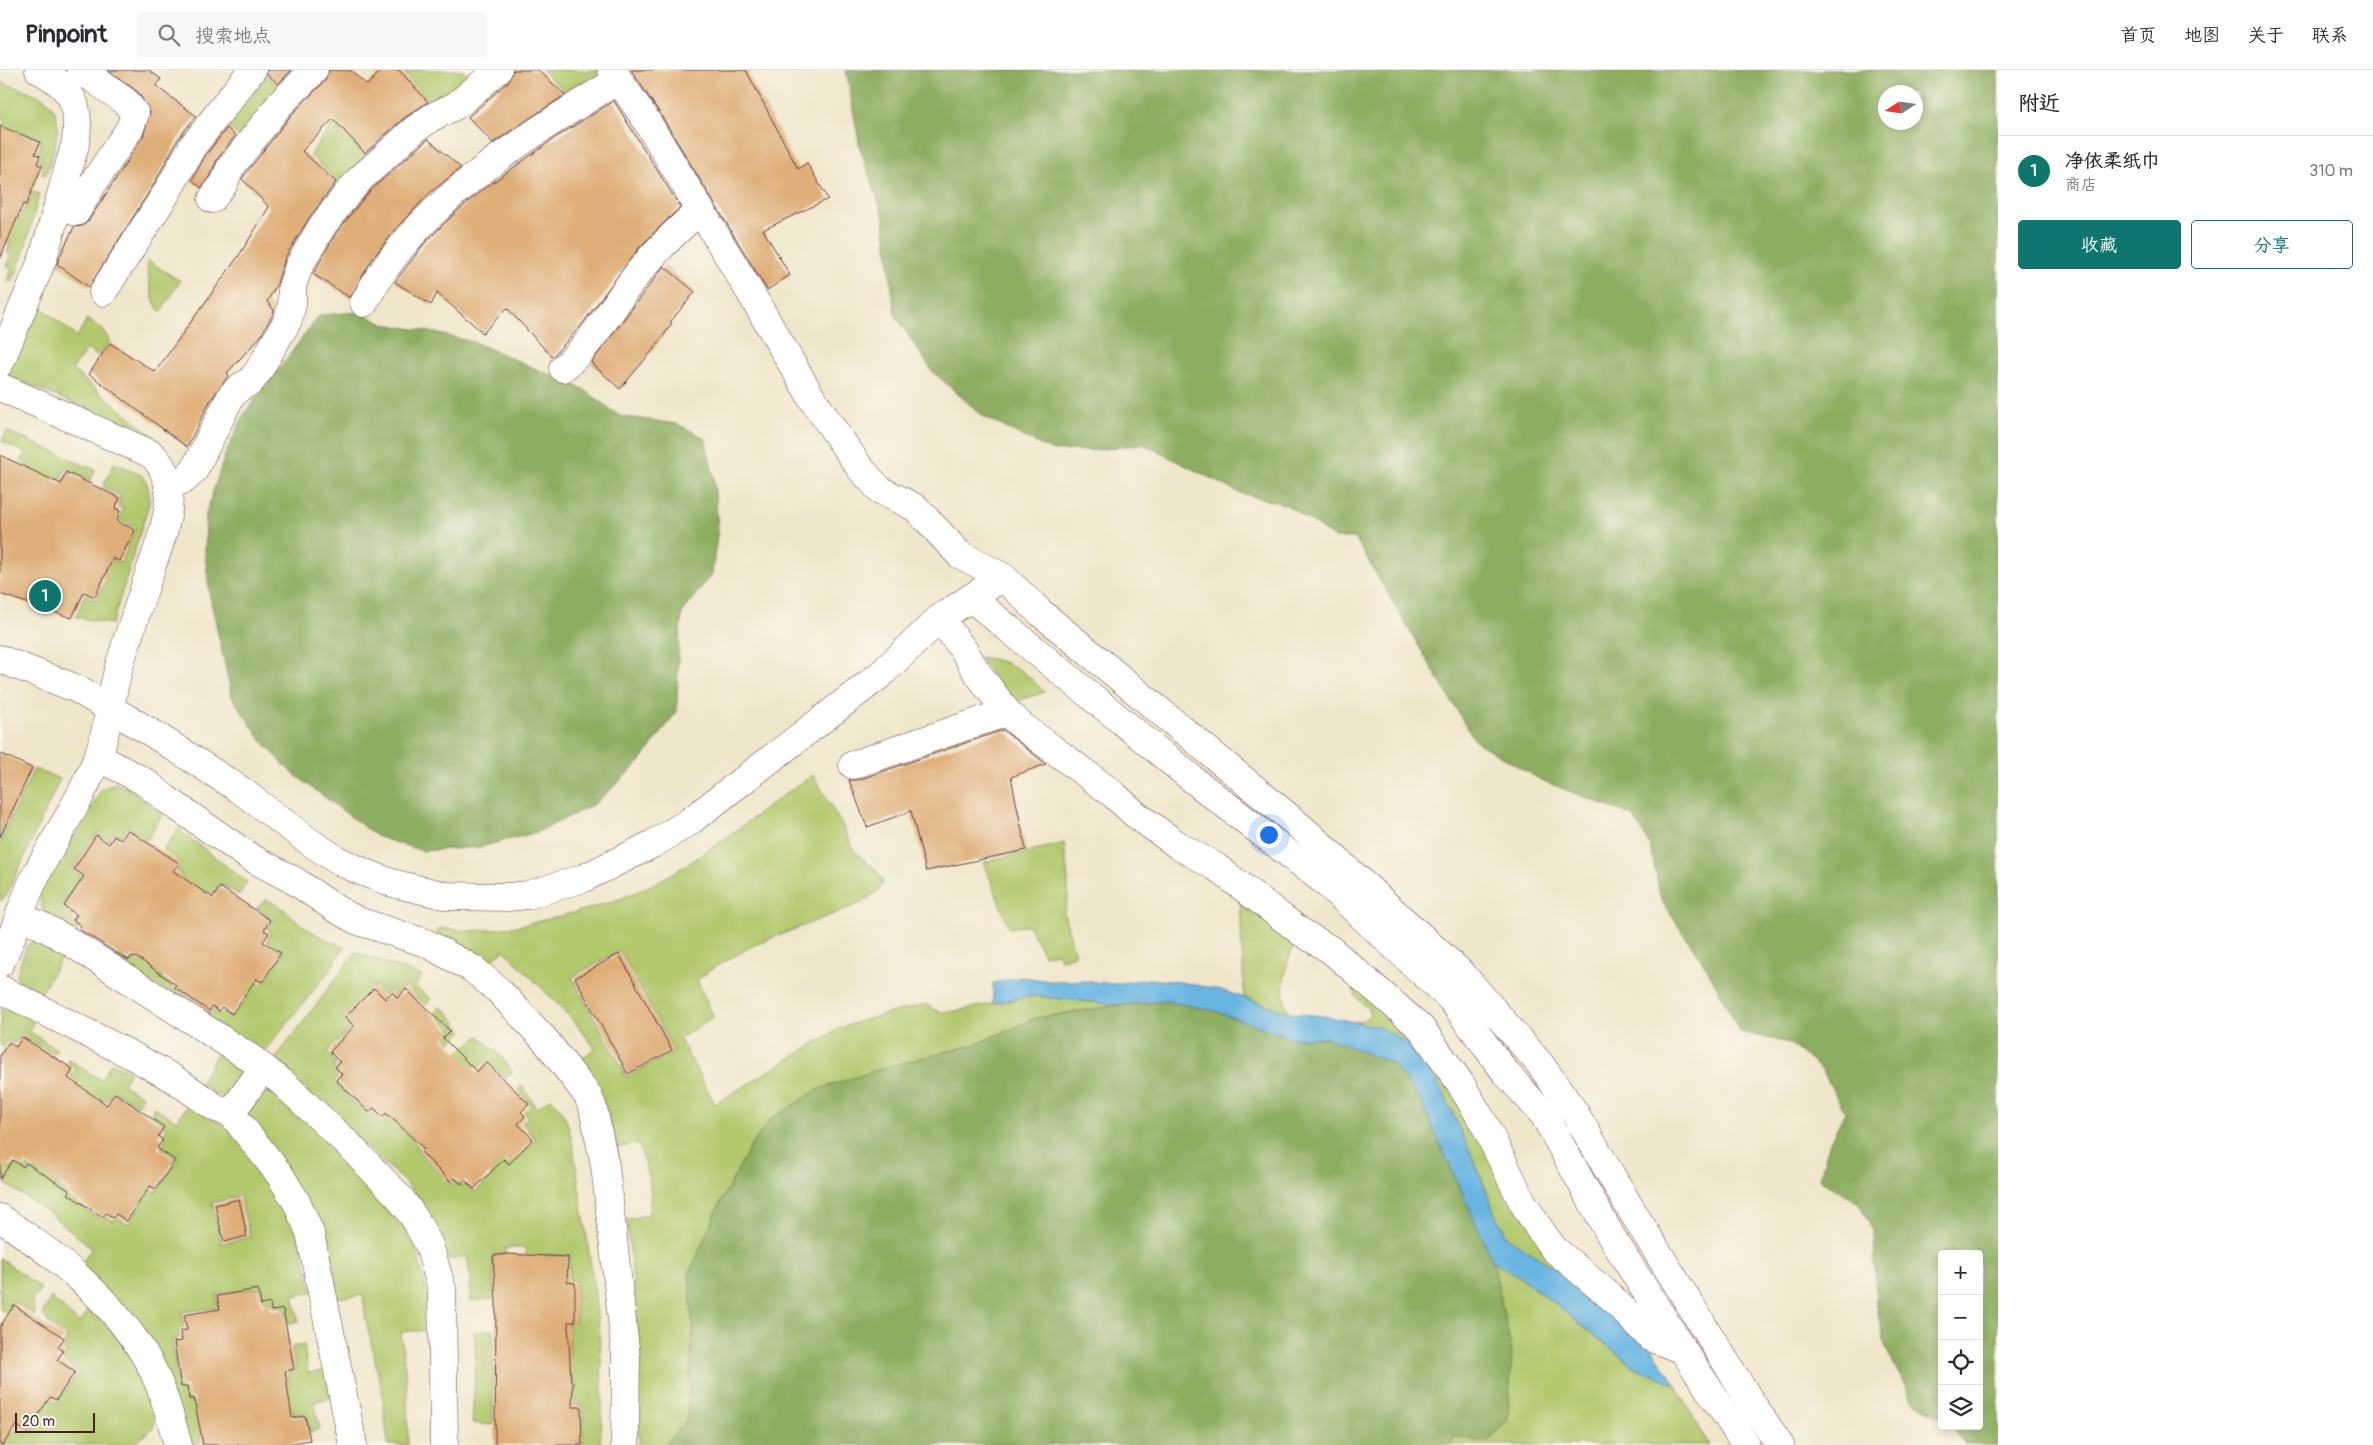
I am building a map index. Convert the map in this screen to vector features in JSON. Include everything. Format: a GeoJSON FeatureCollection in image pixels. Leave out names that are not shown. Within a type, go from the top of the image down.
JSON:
{"type":"FeatureCollection","features":[{"type":"Feature","properties":{"kind":"street"},"geometry":{"type":"LineString","coordinates":[[0,363],[43,258],[75,145],[78,127],[77,111],[72,98],[64,87],[39,70]]}},
{"type":"Feature","properties":{"kind":"street"},"geometry":{"type":"LineString","coordinates":[[76,212],[134,121],[135,114],[126,102],[81,70]]}},
{"type":"Feature","properties":{"kind":"street"},"geometry":{"type":"LineString","coordinates":[[103,292],[167,192],[192,147],[252,70]]}},
{"type":"Feature","properties":{"kind":"street"},"geometry":{"type":"LineString","coordinates":[[212,199],[223,185],[230,168],[280,104],[314,70]]}},
{"type":"Feature","properties":{"kind":"street"},"geometry":{"type":"LineString","coordinates":[[168,486],[185,479],[194,470],[231,396],[240,387],[250,382],[259,370],[288,320],[292,304],[292,286],[299,266],[332,212],[360,179],[414,130],[432,117],[457,105],[498,70]]}},
{"type":"Feature","properties":{"kind":"street"},"geometry":{"type":"LineString","coordinates":[[364,302],[391,258],[441,206],[476,176],[545,124],[615,75],[646,120],[699,211],[765,316],[813,400],[860,468],[880,490],[916,508],[959,554],[1003,577],[1041,613],[1304,829],[1462,974],[1540,1064],[1575,1113],[1632,1210],[1750,1401],[1780,1445]]}},
{"type":"Feature","properties":{"kind":"street"},"geometry":{"type":"LineString","coordinates":[[563,368],[579,354],[645,264],[678,229],[699,211]]}},
{"type":"Feature","properties":{"kind":"street"},"geometry":{"type":"LineString","coordinates":[[0,387],[151,454],[159,461],[168,486],[166,521],[162,539],[122,656],[98,757],[25,897],[19,917],[3,951]]}},
{"type":"Feature","properties":{"kind":"street"},"geometry":{"type":"LineString","coordinates":[[0,659],[75,688],[111,708],[192,757],[337,860],[378,877],[418,890],[447,896],[508,897],[542,891],[584,878],[653,844],[682,826],[880,675],[940,618],[1003,577]]}},
{"type":"Feature","properties":{"kind":"street"},"geometry":{"type":"LineString","coordinates":[[971,598],[1196,782],[1324,881],[1450,999],[1506,1073],[1544,1115],[1611,1236],[1746,1445]]}},
{"type":"Feature","properties":{"kind":"street"},"geometry":{"type":"LineString","coordinates":[[940,618],[965,652],[976,672],[1007,712],[1022,726],[1113,794],[1134,814],[1179,846],[1216,867],[1301,932],[1331,950],[1421,1028],[1460,1083],[1480,1116],[1522,1201],[1554,1249],[1604,1290],[1650,1337],[1683,1350]]}},
{"type":"Feature","properties":{"kind":"street"},"geometry":{"type":"LineString","coordinates":[[853,765],[1007,712]]}},
{"type":"Feature","properties":{"kind":"street"},"geometry":{"type":"LineString","coordinates":[[98,757],[145,782],[166,799],[237,848],[295,880],[336,909],[358,920],[426,944],[473,969],[488,980],[534,1028],[569,1071],[588,1096],[593,1108],[605,1166],[626,1357],[625,1445]]}},
{"type":"Feature","properties":{"kind":"street"},"geometry":{"type":"LineString","coordinates":[[19,917],[40,925],[67,940],[252,1059],[283,1083],[376,1171],[415,1219],[428,1246],[442,1289],[444,1445]]}},
{"type":"Feature","properties":{"kind":"street"},"geometry":{"type":"LineString","coordinates":[[0,989],[134,1056],[174,1079],[216,1108],[231,1113],[280,1175],[297,1203],[310,1233],[353,1445]]}},
{"type":"Feature","properties":{"kind":"street"},"geometry":{"type":"LineString","coordinates":[[231,1113],[263,1068]]}},
{"type":"Feature","properties":{"kind":"street"},"geometry":{"type":"LineString","coordinates":[[0,1218],[42,1246],[87,1285],[130,1335],[147,1360],[162,1395],[178,1445]]}},
{"type":"Feature","properties":{"kind":"green space"},"geometry":{"type":"Polygon","coordinates":[[[260,70],[288,95],[247,144],[218,118],[260,70]]]}},
{"type":"Feature","properties":{"kind":"green space"},"geometry":{"type":"Polygon","coordinates":[[[402,70],[462,70],[473,83],[435,108],[402,70]]]}},
{"type":"Feature","properties":{"kind":"green space"},"geometry":{"type":"Polygon","coordinates":[[[542,70],[605,70],[607,75],[574,100],[542,70]]]}},
{"type":"Feature","properties":{"kind":"green space"},"geometry":{"type":"Polygon","coordinates":[[[846,70],[1998,70],[1998,1445],[1965,1445],[1954,1430],[1983,1430],[1983,1250],[1938,1250],[1938,1416],[1913,1401],[1886,1349],[1876,1302],[1874,1232],[1859,1203],[1819,1179],[1830,1142],[1845,1112],[1822,1070],[1789,1043],[1740,1032],[1708,970],[1661,900],[1650,845],[1633,816],[1541,780],[1475,741],[1355,538],[1335,538],[1287,505],[1240,493],[1143,444],[1095,450],[1053,451],[984,417],[932,371],[895,315],[884,218],[860,148],[846,70]]]}},
{"type":"Feature","properties":{"kind":"green space"},"geometry":{"type":"Polygon","coordinates":[[[0,82],[41,97],[50,103],[55,112],[57,133],[46,175],[42,174],[44,165],[39,163],[42,155],[38,153],[42,141],[20,132],[16,140],[0,134],[5,119],[0,117],[0,82]]]}},
{"type":"Feature","properties":{"kind":"green space"},"geometry":{"type":"Polygon","coordinates":[[[334,122],[371,161],[345,188],[310,155],[334,122]]]}},
{"type":"Feature","properties":{"kind":"green space"},"geometry":{"type":"Polygon","coordinates":[[[34,192],[39,194],[25,248],[13,282],[8,280],[12,269],[7,266],[11,255],[7,252],[10,244],[0,239],[0,227],[15,216],[20,217],[34,192]]]}},
{"type":"Feature","properties":{"kind":"green space"},"geometry":{"type":"Polygon","coordinates":[[[147,260],[180,281],[161,312],[152,296],[147,260]]]}},
{"type":"Feature","properties":{"kind":"green space"},"geometry":{"type":"Polygon","coordinates":[[[36,303],[77,337],[87,319],[102,329],[110,341],[98,356],[87,349],[72,370],[151,434],[162,446],[153,438],[133,428],[8,376],[7,370],[36,303]]]}},
{"type":"Feature","properties":{"kind":"green space"},"geometry":{"type":"Polygon","coordinates":[[[360,312],[383,324],[474,342],[585,390],[619,416],[677,424],[705,438],[714,478],[718,529],[712,574],[682,612],[678,656],[677,711],[640,762],[596,803],[538,832],[480,847],[423,851],[378,837],[291,772],[262,741],[232,697],[210,597],[205,554],[206,513],[225,455],[244,414],[320,315],[360,312]]]}},
{"type":"Feature","properties":{"kind":"green space"},"geometry":{"type":"Polygon","coordinates":[[[7,431],[95,470],[90,481],[65,469],[60,480],[53,478],[48,489],[23,476],[27,466],[21,461],[25,453],[2,441],[7,431]]]}},
{"type":"Feature","properties":{"kind":"green space"},"geometry":{"type":"Polygon","coordinates":[[[114,463],[137,472],[142,476],[148,486],[149,504],[112,624],[76,617],[85,594],[96,600],[107,578],[99,573],[106,557],[121,563],[136,528],[119,520],[123,509],[118,507],[121,496],[103,487],[114,463]]]}},
{"type":"Feature","properties":{"kind":"green space"},"geometry":{"type":"Polygon","coordinates":[[[979,657],[1015,667],[1029,677],[1044,692],[1012,703],[979,657]]]}},
{"type":"Feature","properties":{"kind":"green space"},"geometry":{"type":"Polygon","coordinates":[[[34,769],[60,779],[6,896],[0,901],[0,840],[34,769]]]}},
{"type":"Feature","properties":{"kind":"green space"},"geometry":{"type":"Polygon","coordinates":[[[813,775],[842,825],[855,852],[876,870],[883,881],[878,891],[861,903],[752,946],[713,968],[697,980],[714,1018],[679,1038],[715,1104],[840,1028],[925,1004],[939,1012],[955,1011],[1034,996],[1119,1005],[1036,1018],[976,1044],[886,1067],[752,1144],[719,1205],[689,1274],[693,1330],[687,1421],[664,1445],[639,1445],[638,1338],[627,1219],[648,1215],[651,1197],[647,1170],[638,1144],[615,1148],[611,1124],[599,1091],[579,1061],[595,1048],[574,1021],[504,950],[489,962],[471,949],[438,935],[437,931],[440,928],[470,931],[513,927],[582,911],[625,897],[675,872],[722,841],[813,775]],[[620,951],[572,977],[627,1077],[674,1051],[620,951]]]}},
{"type":"Feature","properties":{"kind":"green space"},"geometry":{"type":"Polygon","coordinates":[[[115,783],[130,789],[162,815],[147,840],[128,827],[121,837],[113,833],[109,841],[96,833],[72,870],[95,885],[94,887],[80,879],[62,907],[74,915],[71,921],[79,926],[76,933],[115,959],[119,955],[129,963],[133,959],[139,964],[158,940],[162,978],[172,985],[171,987],[209,1013],[212,1009],[219,1014],[222,1011],[232,1017],[247,998],[239,991],[249,977],[262,985],[283,954],[267,941],[271,933],[267,928],[273,920],[257,908],[266,900],[282,908],[314,933],[344,947],[330,970],[263,1053],[50,918],[42,908],[39,892],[102,789],[115,783]]]}},
{"type":"Feature","properties":{"kind":"green space"},"geometry":{"type":"Polygon","coordinates":[[[178,829],[247,882],[239,895],[220,884],[213,894],[207,891],[200,901],[177,886],[182,876],[176,870],[181,862],[163,850],[178,829]]]}},
{"type":"Feature","properties":{"kind":"green space"},"geometry":{"type":"Polygon","coordinates":[[[1064,843],[1068,898],[1064,913],[1075,955],[1061,959],[1058,953],[1044,955],[1028,925],[1009,928],[984,862],[1064,843]]]}},
{"type":"Feature","properties":{"kind":"green space"},"geometry":{"type":"Polygon","coordinates":[[[1240,898],[1296,940],[1286,967],[1283,987],[1286,1005],[1290,1013],[1244,997],[1240,898]]]}},
{"type":"Feature","properties":{"kind":"green space"},"geometry":{"type":"Polygon","coordinates":[[[38,939],[65,950],[40,995],[25,990],[16,976],[27,945],[38,939]]]}},
{"type":"Feature","properties":{"kind":"green space"},"geometry":{"type":"Polygon","coordinates":[[[356,952],[422,976],[415,987],[432,999],[425,1005],[406,986],[397,995],[391,990],[385,996],[374,986],[343,1017],[363,1036],[361,1038],[351,1028],[327,1052],[337,1063],[333,1067],[339,1074],[334,1081],[369,1115],[374,1111],[381,1120],[386,1116],[393,1122],[414,1101],[414,1137],[412,1140],[420,1149],[419,1152],[451,1184],[455,1181],[462,1187],[465,1184],[475,1192],[492,1176],[486,1167],[497,1156],[508,1166],[536,1140],[522,1123],[528,1117],[524,1112],[531,1105],[518,1090],[522,1086],[537,1108],[551,1098],[564,1116],[574,1152],[595,1298],[602,1372],[600,1445],[583,1445],[583,1406],[574,1405],[574,1381],[550,1382],[570,1357],[569,1322],[576,1322],[576,1281],[569,1280],[570,1256],[546,1255],[545,1264],[526,1270],[526,1248],[505,1248],[505,1254],[493,1255],[493,1299],[469,1301],[471,1280],[467,1256],[448,1260],[430,1219],[404,1181],[273,1062],[356,952]]]}},
{"type":"Feature","properties":{"kind":"green space"},"geometry":{"type":"Polygon","coordinates":[[[1351,981],[1406,1025],[1576,1282],[1508,1238],[1494,1212],[1479,1172],[1446,1099],[1429,1067],[1412,1046],[1380,1027],[1354,1022],[1364,1020],[1370,1015],[1368,1009],[1356,997],[1351,981]]]}},
{"type":"Feature","properties":{"kind":"green space"},"geometry":{"type":"Polygon","coordinates":[[[1167,1001],[1215,1011],[1292,1038],[1329,1038],[1393,1064],[1420,1099],[1493,1261],[1512,1354],[1508,1420],[1487,1442],[1454,1437],[1451,1445],[664,1445],[687,1420],[693,1330],[689,1274],[719,1205],[752,1144],[771,1119],[819,1089],[886,1067],[976,1044],[1036,1018],[1119,1005],[1167,1001]]]}},
{"type":"Feature","properties":{"kind":"green space"},"geometry":{"type":"Polygon","coordinates":[[[439,1007],[447,1011],[463,1031],[451,1042],[446,1038],[452,1030],[434,1012],[439,1007]]]}},
{"type":"Feature","properties":{"kind":"green space"},"geometry":{"type":"Polygon","coordinates":[[[1,1008],[17,1011],[34,1022],[29,1031],[57,1050],[53,1054],[22,1035],[15,1043],[7,1040],[3,1047],[0,1045],[1,1008]]]}},
{"type":"Feature","properties":{"kind":"green space"},"geometry":{"type":"Polygon","coordinates":[[[479,1036],[501,1056],[512,1072],[506,1078],[486,1060],[477,1068],[472,1065],[464,1072],[450,1059],[479,1036]]]}},
{"type":"Feature","properties":{"kind":"green space"},"geometry":{"type":"Polygon","coordinates":[[[218,1052],[238,1065],[244,1073],[233,1093],[222,1097],[199,1085],[218,1052]]]}},
{"type":"Feature","properties":{"kind":"green space"},"geometry":{"type":"Polygon","coordinates":[[[68,1059],[101,1080],[111,1063],[130,1071],[123,1085],[142,1096],[137,1105],[114,1091],[107,1101],[101,1099],[95,1108],[72,1093],[77,1082],[71,1077],[76,1069],[67,1062],[68,1059]]]}},
{"type":"Feature","properties":{"kind":"green space"},"geometry":{"type":"Polygon","coordinates":[[[263,1091],[275,1091],[290,1101],[392,1207],[416,1246],[428,1297],[430,1330],[401,1332],[407,1389],[408,1445],[388,1445],[383,1396],[366,1320],[363,1295],[336,1298],[336,1279],[330,1252],[320,1228],[251,1125],[248,1112],[263,1091]]]}},
{"type":"Feature","properties":{"kind":"green space"},"geometry":{"type":"Polygon","coordinates":[[[188,1104],[237,1133],[256,1157],[296,1228],[313,1292],[293,1296],[299,1322],[288,1323],[284,1306],[273,1307],[271,1301],[263,1302],[260,1288],[216,1295],[221,1322],[218,1323],[215,1308],[182,1312],[184,1327],[178,1329],[179,1338],[172,1340],[179,1389],[185,1390],[188,1402],[193,1401],[196,1411],[226,1405],[203,1434],[200,1435],[200,1445],[186,1445],[81,1265],[92,1248],[48,1212],[0,1180],[0,1161],[10,1168],[14,1164],[24,1169],[27,1166],[35,1171],[52,1144],[59,1181],[57,1185],[66,1192],[65,1195],[102,1220],[107,1217],[114,1221],[117,1217],[127,1224],[141,1205],[134,1198],[143,1184],[156,1192],[178,1160],[161,1148],[166,1139],[163,1135],[167,1128],[151,1114],[154,1107],[177,1121],[188,1104]],[[240,1196],[212,1203],[222,1244],[250,1237],[240,1196]]]}},
{"type":"Feature","properties":{"kind":"green space"},"geometry":{"type":"Polygon","coordinates":[[[0,1258],[41,1288],[32,1301],[35,1315],[14,1302],[7,1313],[0,1309],[0,1258]]]}},
{"type":"Feature","properties":{"kind":"green space"},"geometry":{"type":"Polygon","coordinates":[[[1493,1261],[1520,1277],[1634,1367],[1675,1384],[1709,1445],[1451,1445],[1454,1437],[1512,1354],[1493,1261]]]}},
{"type":"Feature","properties":{"kind":"green space"},"geometry":{"type":"Polygon","coordinates":[[[51,1297],[80,1324],[90,1307],[135,1358],[155,1419],[153,1428],[133,1445],[0,1445],[0,1431],[6,1428],[13,1433],[17,1429],[26,1436],[40,1415],[33,1409],[43,1395],[56,1403],[78,1372],[61,1359],[66,1352],[62,1347],[67,1338],[50,1324],[43,1312],[51,1297]]]}},
{"type":"Feature","properties":{"kind":"green space"},"geometry":{"type":"Polygon","coordinates":[[[493,1330],[493,1370],[505,1371],[505,1376],[493,1377],[493,1425],[472,1423],[476,1359],[474,1332],[493,1330]]]}},
{"type":"Feature","properties":{"kind":"green space"},"geometry":{"type":"Polygon","coordinates":[[[304,1345],[308,1373],[328,1370],[334,1397],[314,1402],[320,1429],[310,1432],[306,1414],[294,1415],[292,1409],[281,1411],[276,1383],[288,1381],[288,1372],[296,1371],[292,1347],[304,1345]]]}},
{"type":"Feature","properties":{"kind":"water"},"geometry":{"type":"Polygon","coordinates":[[[1022,977],[1051,981],[1085,981],[1113,984],[1148,979],[1180,982],[1221,990],[1290,1013],[1324,1016],[1380,1027],[1412,1046],[1429,1067],[1446,1099],[1479,1172],[1494,1212],[1508,1238],[1576,1282],[1654,1351],[1675,1384],[1634,1367],[1520,1277],[1493,1261],[1420,1099],[1393,1064],[1329,1038],[1292,1038],[1215,1011],[1167,1001],[1119,1005],[1034,996],[993,1003],[993,983],[1022,977]]]}},
{"type":"Feature","properties":{"kind":"building"},"geometry":{"type":"Polygon","coordinates":[[[108,70],[149,70],[161,79],[156,86],[196,116],[178,139],[154,184],[89,287],[57,264],[74,227],[83,226],[89,220],[143,137],[150,112],[138,92],[108,70]]]}},
{"type":"Feature","properties":{"kind":"building"},"geometry":{"type":"Polygon","coordinates":[[[267,70],[292,70],[278,84],[267,74],[267,70]]]}},
{"type":"Feature","properties":{"kind":"building"},"geometry":{"type":"Polygon","coordinates":[[[329,70],[350,70],[367,85],[382,70],[399,70],[428,102],[404,118],[365,153],[333,119],[302,151],[336,182],[309,218],[285,258],[277,284],[267,302],[274,310],[273,314],[260,337],[227,373],[229,375],[210,401],[187,447],[89,374],[110,343],[155,372],[240,254],[269,207],[242,179],[292,114],[325,81],[329,70]]]}},
{"type":"Feature","properties":{"kind":"building"},"geometry":{"type":"Polygon","coordinates":[[[513,70],[538,70],[565,95],[493,143],[468,117],[508,82],[513,70]]]}},
{"type":"Feature","properties":{"kind":"building"},"geometry":{"type":"Polygon","coordinates":[[[631,70],[746,70],[798,169],[807,163],[828,199],[763,230],[790,275],[767,290],[659,112],[631,70]]]}},
{"type":"Feature","properties":{"kind":"building"},"geometry":{"type":"Polygon","coordinates":[[[614,101],[680,207],[638,249],[580,327],[552,357],[507,308],[483,333],[437,293],[431,305],[395,282],[424,244],[453,215],[485,188],[555,138],[614,101]]]}},
{"type":"Feature","properties":{"kind":"building"},"geometry":{"type":"Polygon","coordinates":[[[0,126],[40,142],[35,154],[40,156],[37,164],[42,166],[26,205],[23,204],[0,259],[0,126]]]}},
{"type":"Feature","properties":{"kind":"building"},"geometry":{"type":"Polygon","coordinates":[[[227,128],[235,136],[218,158],[209,177],[201,188],[192,180],[205,156],[227,128]]]}},
{"type":"Feature","properties":{"kind":"building"},"geometry":{"type":"Polygon","coordinates":[[[428,139],[461,168],[431,192],[400,224],[372,259],[350,298],[313,274],[335,235],[359,204],[371,190],[428,139]]]}},
{"type":"Feature","properties":{"kind":"building"},"geometry":{"type":"Polygon","coordinates":[[[664,266],[695,292],[671,321],[671,325],[653,350],[620,389],[591,363],[664,266]]]}},
{"type":"Feature","properties":{"kind":"building"},"geometry":{"type":"Polygon","coordinates":[[[0,455],[61,484],[66,472],[120,498],[115,508],[120,511],[116,521],[135,530],[119,561],[113,558],[95,597],[84,592],[72,618],[0,594],[0,455]]]}},
{"type":"Feature","properties":{"kind":"building"},"geometry":{"type":"Polygon","coordinates":[[[1003,730],[1046,764],[1011,777],[1026,850],[926,871],[911,811],[867,827],[849,780],[858,780],[1003,730]]]}},
{"type":"Feature","properties":{"kind":"building"},"geometry":{"type":"Polygon","coordinates":[[[0,753],[32,768],[0,837],[0,753]]]}},
{"type":"Feature","properties":{"kind":"building"},"geometry":{"type":"Polygon","coordinates":[[[128,830],[179,863],[173,871],[213,898],[220,887],[270,920],[264,930],[269,933],[263,942],[281,953],[262,982],[256,979],[232,1014],[222,1007],[219,1011],[212,1006],[209,1011],[174,987],[176,985],[141,960],[132,956],[129,960],[79,929],[81,926],[73,920],[77,915],[64,906],[84,876],[74,869],[96,835],[109,844],[114,836],[121,840],[128,830]]]}},
{"type":"Feature","properties":{"kind":"building"},"geometry":{"type":"Polygon","coordinates":[[[619,954],[672,1050],[628,1074],[575,978],[619,954]]]}},
{"type":"Feature","properties":{"kind":"building"},"geometry":{"type":"Polygon","coordinates":[[[374,988],[385,999],[392,992],[398,998],[406,989],[450,1031],[443,1038],[477,1072],[486,1062],[529,1104],[521,1112],[525,1116],[518,1124],[533,1139],[509,1164],[504,1159],[474,1189],[465,1180],[461,1184],[455,1178],[451,1182],[421,1152],[424,1149],[394,1120],[386,1113],[383,1117],[374,1108],[369,1112],[336,1080],[342,1074],[335,1067],[340,1062],[330,1052],[354,1026],[345,1017],[374,988]]]}},
{"type":"Feature","properties":{"kind":"building"},"geometry":{"type":"Polygon","coordinates":[[[22,1037],[73,1069],[68,1078],[107,1105],[115,1093],[164,1127],[158,1136],[163,1140],[157,1148],[175,1160],[156,1189],[150,1186],[127,1221],[116,1214],[113,1218],[106,1213],[103,1217],[68,1194],[70,1191],[26,1163],[23,1167],[13,1160],[0,1179],[0,1056],[9,1042],[16,1047],[22,1037]]]}},
{"type":"Feature","properties":{"kind":"building"},"geometry":{"type":"Polygon","coordinates":[[[239,1199],[247,1236],[224,1242],[215,1205],[239,1199]]]}},
{"type":"Feature","properties":{"kind":"building"},"geometry":{"type":"Polygon","coordinates":[[[506,1254],[568,1257],[567,1282],[575,1283],[575,1322],[568,1322],[571,1382],[573,1382],[572,1407],[581,1407],[582,1445],[495,1445],[496,1302],[493,1256],[506,1254]]]}},
{"type":"Feature","properties":{"kind":"building"},"geometry":{"type":"Polygon","coordinates":[[[258,1289],[261,1305],[270,1303],[271,1311],[283,1309],[294,1369],[285,1371],[292,1418],[305,1416],[310,1440],[281,1445],[203,1445],[194,1398],[189,1399],[187,1386],[181,1387],[174,1342],[182,1341],[180,1331],[187,1330],[184,1315],[220,1309],[217,1296],[258,1289]]]}},
{"type":"Feature","properties":{"kind":"building"},"geometry":{"type":"Polygon","coordinates":[[[14,1305],[64,1338],[58,1347],[63,1351],[57,1360],[75,1372],[56,1400],[50,1397],[27,1432],[16,1425],[3,1445],[0,1445],[0,1327],[14,1305]]]}},
{"type":"Feature","properties":{"kind":"place","name":"净依柔纸巾"},"geometry":{"type":"Point","coordinates":[45,596]}}]}
